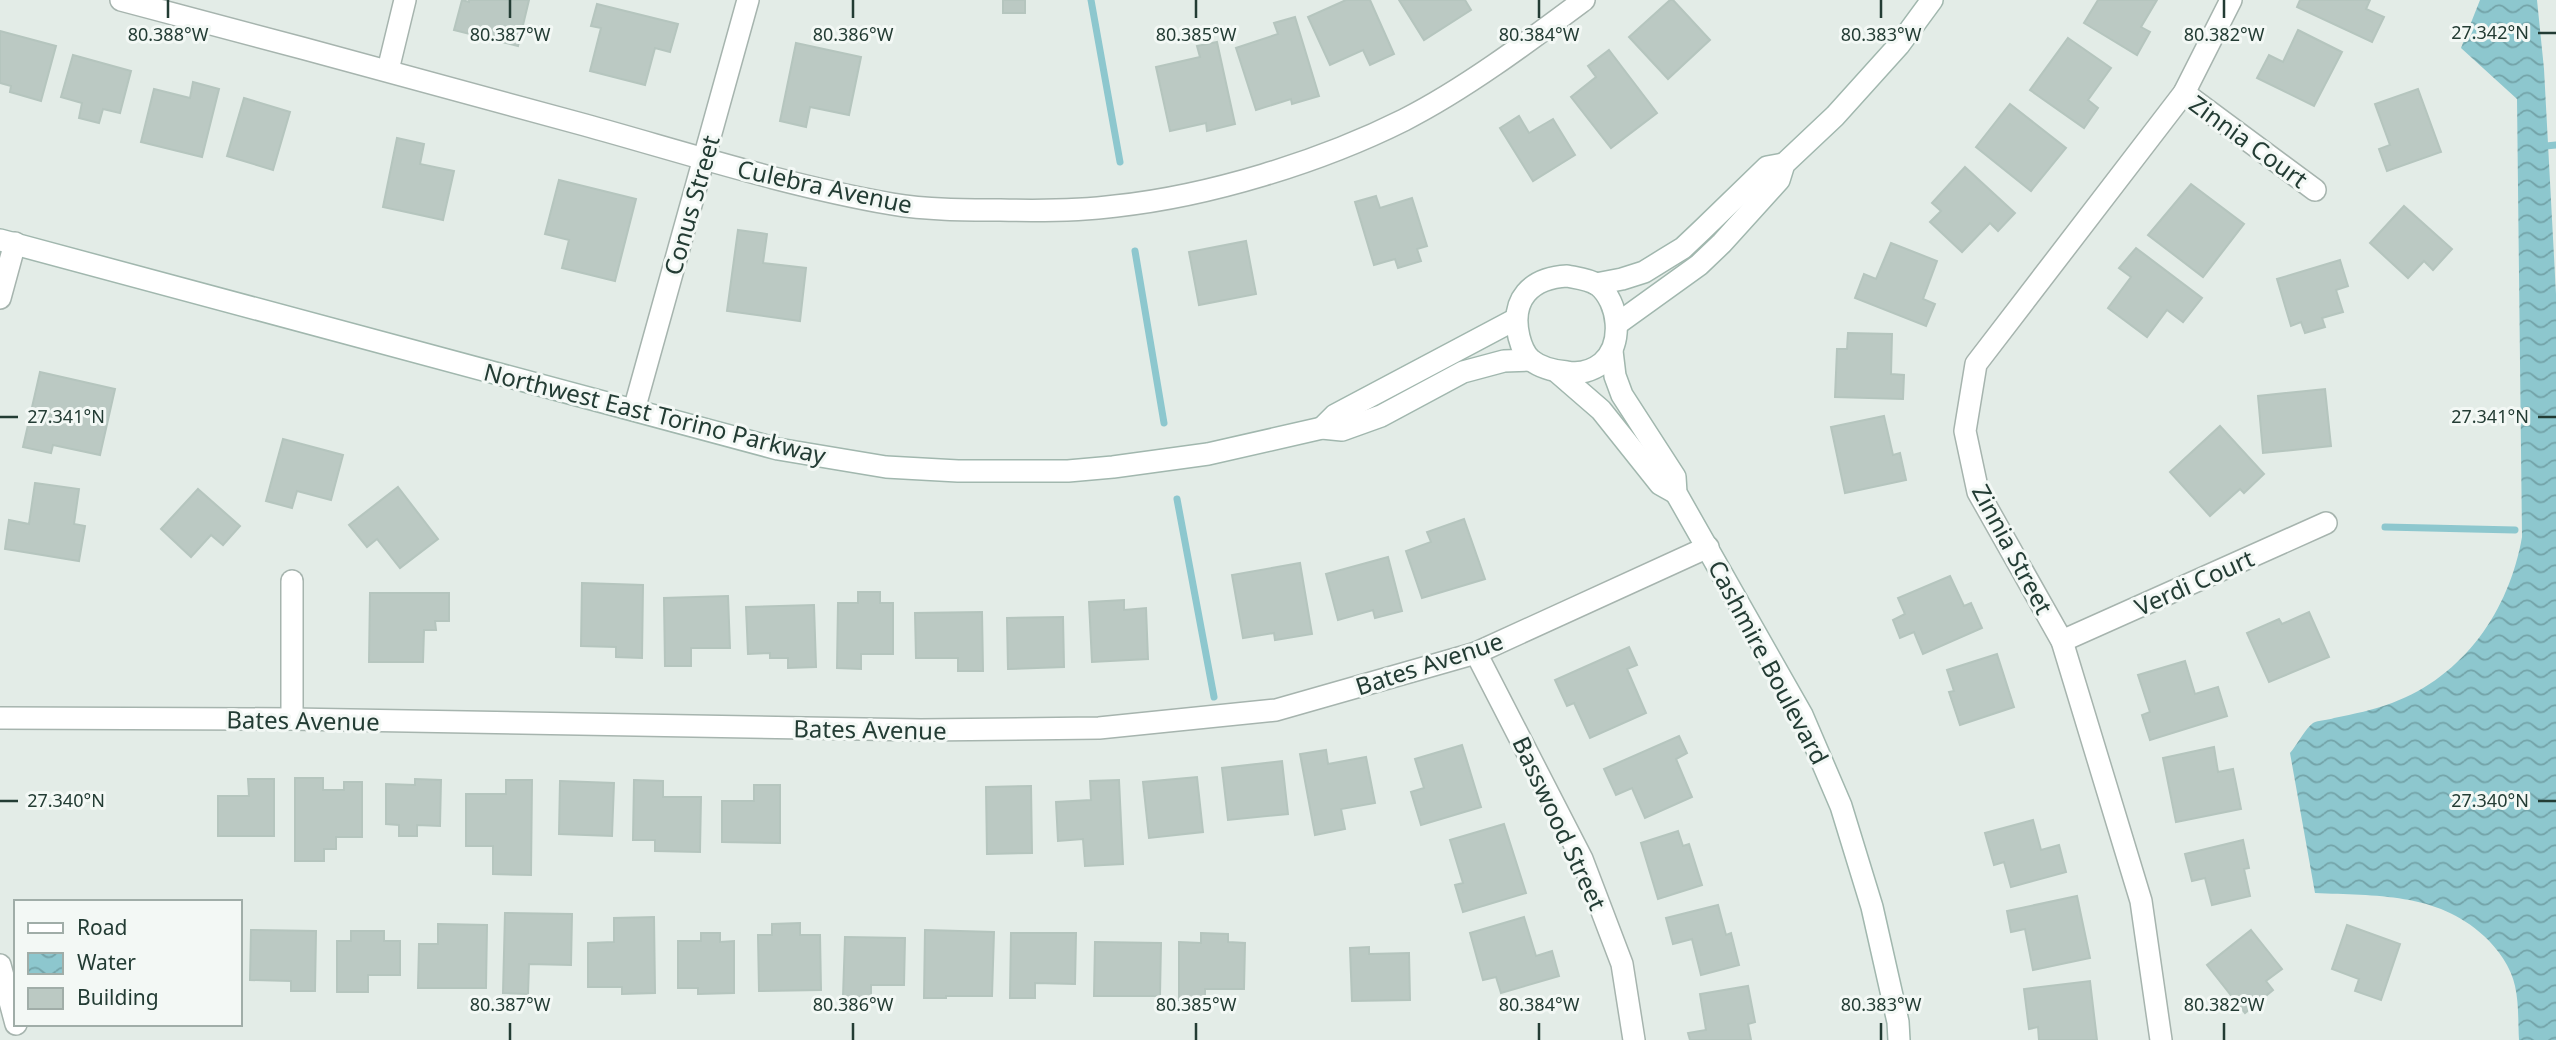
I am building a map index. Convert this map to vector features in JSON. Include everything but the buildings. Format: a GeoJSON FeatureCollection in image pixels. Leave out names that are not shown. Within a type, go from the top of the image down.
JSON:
{"type":"FeatureCollection","features":[{"type":"Feature","properties":{"kind":"street","name":"Culebra Avenue"},"geometry":{"type":"LineString","coordinates":[[121,0],[388,70],[819,190],[896,205],[951,210],[1070,210],[1150,201],[1205,191],[1286,166],[1354,142],[1406,119],[1532,38],[1584,0]]}},
{"type":"Feature","properties":{"kind":"street"},"geometry":{"type":"LineString","coordinates":[[388,70],[405,0]]}},
{"type":"Feature","properties":{"kind":"street","name":"Conus Street"},"geometry":{"type":"LineString","coordinates":[[634,410],[748,0]]}},
{"type":"Feature","properties":{"kind":"street"},"geometry":{"type":"LineString","coordinates":[[1617,324],[1699,265],[1722,243],[1779,180],[1784,164],[1835,116],[1899,45],[1932,0]]}},
{"type":"Feature","properties":{"kind":"street","name":"Zinnia Street"},"geometry":{"type":"LineString","coordinates":[[2161,1040],[2141,901],[2062,641],[1978,492],[1965,431],[1976,364],[2183,93],[2231,0]]}},
{"type":"Feature","properties":{"kind":"street","name":"Zinnia Court"},"geometry":{"type":"LineString","coordinates":[[2183,93],[2315,190]]}},
{"type":"Feature","properties":{"kind":"street"},"geometry":{"type":"LineString","coordinates":[[1596,284],[1613,307],[1617,324],[1612,351],[1602,363],[1589,370],[1574,373],[1556,371],[1531,360],[1523,350],[1516,319],[1519,306],[1534,285],[1547,277],[1567,276],[1596,284],[1644,272],[1693,239],[1767,167],[1784,164]]}},
{"type":"Feature","properties":{"kind":"street"},"geometry":{"type":"LineString","coordinates":[[0,298],[7,242]]}},
{"type":"Feature","properties":{"kind":"street","name":"Northwest East Torino Parkway"},"geometry":{"type":"LineString","coordinates":[[7,242],[778,449],[886,467],[958,471],[1068,471],[1208,454],[1322,428],[1342,430],[1381,416],[1453,377],[1483,365],[1531,360]]}},
{"type":"Feature","properties":{"kind":"street","name":"Northwest East Torino Parkway"},"geometry":{"type":"LineString","coordinates":[[1322,428],[1335,415],[1516,319]]}},
{"type":"Feature","properties":{"kind":"street","name":"Cashmire Boulevard"},"geometry":{"type":"LineString","coordinates":[[1612,351],[1615,376],[1622,395],[1675,477],[1676,493],[1802,715],[1841,806],[1872,906],[1898,1023],[1899,1040]]}},
{"type":"Feature","properties":{"kind":"street","name":"Cashmire Boulevard"},"geometry":{"type":"LineString","coordinates":[[1556,371],[1601,410],[1660,484],[1676,493]]}},
{"type":"Feature","properties":{"kind":"street","name":"Verdi Court"},"geometry":{"type":"LineString","coordinates":[[2062,641],[2326,523]]}},
{"type":"Feature","properties":{"kind":"street","name":"Bates Avenue"},"geometry":{"type":"LineString","coordinates":[[0,718],[292,719],[921,730],[1100,728],[1276,710],[1476,653],[1708,547]]}},
{"type":"Feature","properties":{"kind":"street"},"geometry":{"type":"LineString","coordinates":[[292,581],[292,719]]}},
{"type":"Feature","properties":{"kind":"street","name":"Basswood Street"},"geometry":{"type":"LineString","coordinates":[[1476,653],[1582,859],[1622,964],[1634,1040]]}},
{"type":"Feature","properties":{"kind":"street"},"geometry":{"type":"LineString","coordinates":[[0,965],[14,1017]]}},
{"type":"Feature","properties":{"kind":"water"},"geometry":{"type":"Polygon","coordinates":[[[2480,0],[2537,0],[2544,69],[2556,294],[2556,1040],[2519,1040],[2517,999],[2510,972],[2494,947],[2466,922],[2446,911],[2404,899],[2315,893],[2290,753],[2313,723],[2392,703],[2441,676],[2479,638],[2494,615],[2516,564],[2522,537],[2517,99],[2461,48],[2480,0]]]}},
{"type":"Feature","properties":{"kind":"waterway"},"geometry":{"type":"LineString","coordinates":[[1091,0],[1120,162]]}},
{"type":"Feature","properties":{"kind":"waterway"},"geometry":{"type":"LineString","coordinates":[[2546,146],[2556,145]]}},
{"type":"Feature","properties":{"kind":"waterway"},"geometry":{"type":"LineString","coordinates":[[1135,251],[1164,423]]}},
{"type":"Feature","properties":{"kind":"waterway"},"geometry":{"type":"LineString","coordinates":[[1177,499],[1214,697]]}},
{"type":"Feature","properties":{"kind":"waterway"},"geometry":{"type":"LineString","coordinates":[[2385,527],[2515,530]]}}]}
